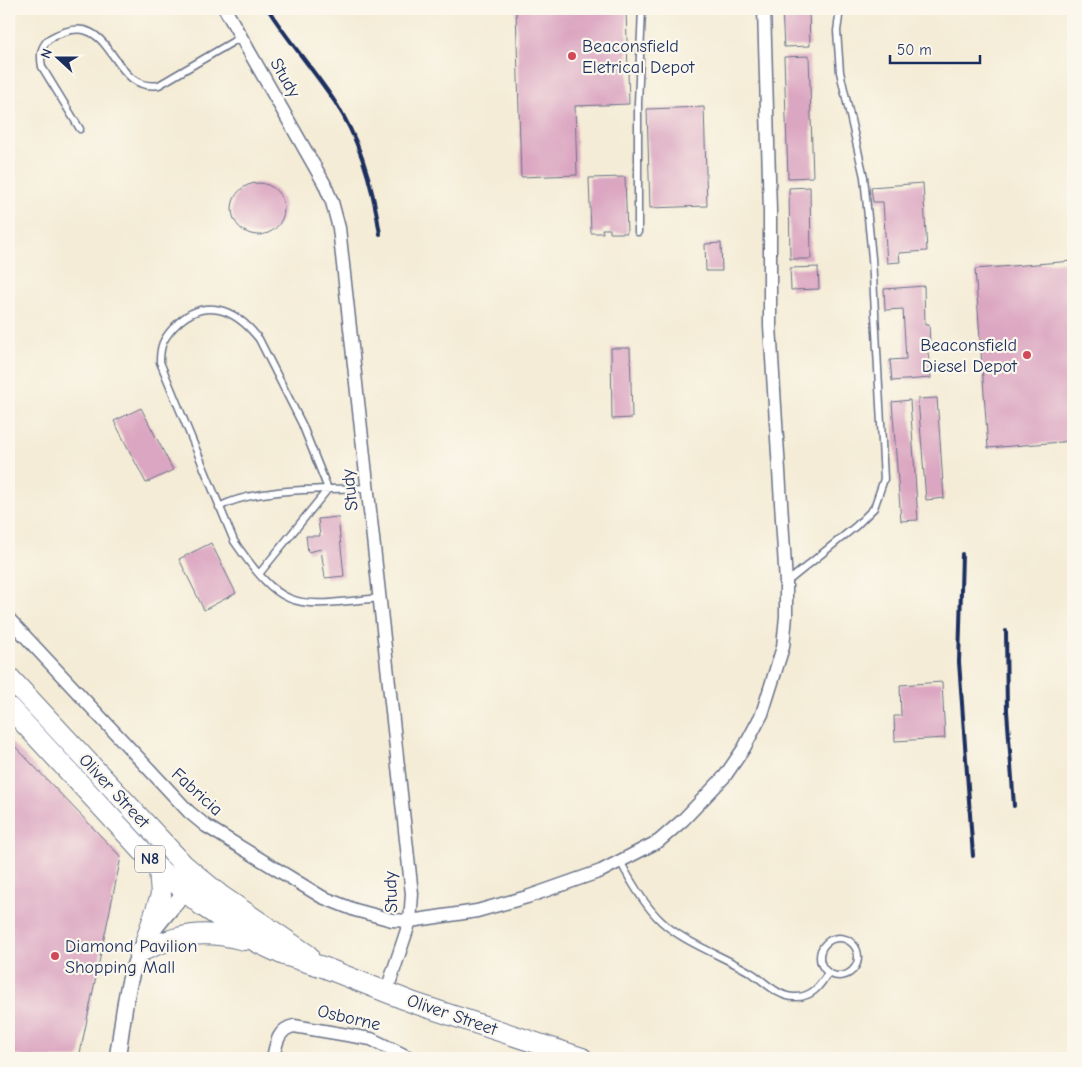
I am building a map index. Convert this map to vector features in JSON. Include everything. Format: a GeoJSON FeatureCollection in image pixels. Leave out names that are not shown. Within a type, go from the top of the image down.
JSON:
{"type":"FeatureCollection","features":[{"type":"Feature","properties":{"kind":"highway","name":"Oliver Street"},"geometry":{"type":"LineString","coordinates":[[9,677],[172,854],[191,885],[219,918],[258,943],[284,955],[386,992],[582,1058]]}},
{"type":"Feature","properties":{"kind":"highway","name":"Oliver Street"},"geometry":{"type":"LineString","coordinates":[[9,707],[159,869],[191,885],[324,968]]}},
{"type":"Feature","properties":{"kind":"highway"},"geometry":{"type":"LineString","coordinates":[[143,946],[161,894],[159,869]]}},
{"type":"Feature","properties":{"kind":"highway"},"geometry":{"type":"LineString","coordinates":[[143,946],[193,933],[225,935],[258,943]]}},
{"type":"Feature","properties":{"kind":"street","name":"Study"},"geometry":{"type":"LineString","coordinates":[[224,9],[312,159],[332,202],[343,259],[412,894],[410,921],[386,992]]}},
{"type":"Feature","properties":{"kind":"street","name":"Fabricia"},"geometry":{"type":"LineString","coordinates":[[9,619],[162,785],[198,820],[322,897],[371,914],[410,921],[455,916],[502,904],[582,878],[659,841],[683,820],[725,776],[744,748],[762,714],[783,647],[786,583],[770,326],[770,211],[764,9]]}},
{"type":"Feature","properties":{"kind":"street"},"geometry":{"type":"LineString","coordinates":[[117,1058],[132,976],[143,946],[191,885]]}},
{"type":"Feature","properties":{"kind":"street","name":"Osborne"},"geometry":{"type":"LineString","coordinates":[[273,1058],[280,1035],[289,1027],[302,1026],[371,1039],[410,1058]]}},
{"type":"Feature","properties":{"kind":"lane"},"geometry":{"type":"LineString","coordinates":[[638,232],[638,103],[642,9]]}},
{"type":"Feature","properties":{"kind":"lane"},"geometry":{"type":"LineString","coordinates":[[786,583],[856,526],[874,508],[884,479],[870,240],[864,177],[840,72],[837,32],[840,9]]}},
{"type":"Feature","properties":{"kind":"lane"},"geometry":{"type":"LineString","coordinates":[[80,129],[42,67],[40,59],[40,52],[45,43],[68,26],[78,24],[97,29],[106,39],[128,74],[135,80],[152,86],[159,85],[241,36]]}},
{"type":"Feature","properties":{"kind":"lane"},"geometry":{"type":"LineString","coordinates":[[328,490],[302,424],[259,339],[249,327],[228,312],[199,309],[185,315],[165,336],[160,348],[160,362],[234,541],[259,574],[286,599],[301,604],[315,604],[380,598]]}},
{"type":"Feature","properties":{"kind":"lane"},"geometry":{"type":"LineString","coordinates":[[219,507],[229,501],[252,495],[368,488]]}},
{"type":"Feature","properties":{"kind":"lane"},"geometry":{"type":"LineString","coordinates":[[259,574],[328,490]]}},
{"type":"Feature","properties":{"kind":"lane"},"geometry":{"type":"LineString","coordinates":[[620,861],[638,892],[662,922],[752,974],[781,994],[792,997],[808,995],[818,988],[828,973]]}},
{"type":"Feature","properties":{"kind":"lane"},"geometry":{"type":"LineString","coordinates":[[834,938],[847,939],[852,942],[858,954],[856,966],[846,975],[834,976],[828,973],[823,969],[819,957],[823,944],[834,938]]}},
{"type":"Feature","properties":{"kind":"building","name":"Beaconsfield Eletrical Depot"},"geometry":{"type":"Polygon","coordinates":[[[516,9],[626,9],[629,104],[575,106],[577,175],[521,177],[516,9]]]}},
{"type":"Feature","properties":{"kind":"building"},"geometry":{"type":"Polygon","coordinates":[[[782,9],[809,9],[810,46],[784,47],[782,9]]]}},
{"type":"Feature","properties":{"kind":"building"},"geometry":{"type":"Polygon","coordinates":[[[809,56],[813,177],[788,178],[784,57],[809,56]]]}},
{"type":"Feature","properties":{"kind":"building"},"geometry":{"type":"Polygon","coordinates":[[[704,107],[707,206],[650,208],[647,109],[704,107]]]}},
{"type":"Feature","properties":{"kind":"building"},"geometry":{"type":"Polygon","coordinates":[[[625,177],[627,233],[610,233],[610,229],[602,229],[603,233],[591,233],[589,178],[625,177]]]}},
{"type":"Feature","properties":{"kind":"building"},"geometry":{"type":"Polygon","coordinates":[[[258,183],[268,185],[276,191],[282,199],[284,209],[282,219],[276,227],[268,233],[258,235],[248,233],[240,227],[234,219],[232,209],[234,199],[240,191],[248,185],[258,183]]]}},
{"type":"Feature","properties":{"kind":"building"},"geometry":{"type":"Polygon","coordinates":[[[923,183],[927,251],[899,253],[900,262],[887,263],[883,202],[873,202],[871,187],[923,183]]]}},
{"type":"Feature","properties":{"kind":"building"},"geometry":{"type":"Polygon","coordinates":[[[810,187],[811,259],[790,259],[789,188],[810,187]]]}},
{"type":"Feature","properties":{"kind":"building"},"geometry":{"type":"Polygon","coordinates":[[[721,243],[722,271],[706,271],[705,244],[721,243]]]}},
{"type":"Feature","properties":{"kind":"building","name":"Beaconsfield Diesel Depot"},"geometry":{"type":"Polygon","coordinates":[[[1073,261],[1073,441],[988,448],[975,269],[1073,261]]]}},
{"type":"Feature","properties":{"kind":"building"},"geometry":{"type":"Polygon","coordinates":[[[818,267],[819,289],[791,290],[790,268],[818,267]]]}},
{"type":"Feature","properties":{"kind":"building"},"geometry":{"type":"Polygon","coordinates":[[[924,286],[925,325],[929,325],[930,344],[927,344],[931,378],[892,381],[890,360],[906,359],[903,309],[885,310],[884,289],[924,286]]]}},
{"type":"Feature","properties":{"kind":"building"},"geometry":{"type":"Polygon","coordinates":[[[611,348],[630,348],[632,418],[612,419],[611,348]]]}},
{"type":"Feature","properties":{"kind":"building"},"geometry":{"type":"Polygon","coordinates":[[[937,398],[944,498],[926,500],[918,399],[937,398]]]}},
{"type":"Feature","properties":{"kind":"building"},"geometry":{"type":"Polygon","coordinates":[[[910,400],[918,520],[901,521],[892,402],[910,400]]]}},
{"type":"Feature","properties":{"kind":"building"},"geometry":{"type":"Polygon","coordinates":[[[141,408],[173,470],[146,483],[114,421],[141,408]]]}},
{"type":"Feature","properties":{"kind":"building"},"geometry":{"type":"Polygon","coordinates":[[[338,517],[344,576],[325,578],[321,549],[308,552],[306,536],[320,536],[318,519],[338,517]]]}},
{"type":"Feature","properties":{"kind":"building"},"geometry":{"type":"Polygon","coordinates":[[[211,543],[236,593],[204,610],[179,559],[211,543]]]}},
{"type":"Feature","properties":{"kind":"building"},"geometry":{"type":"Polygon","coordinates":[[[942,682],[945,738],[895,741],[894,716],[901,716],[900,685],[942,682]]]}},
{"type":"Feature","properties":{"kind":"building","name":"Diamond Pavilion Shopping Mall"},"geometry":{"type":"Polygon","coordinates":[[[9,740],[121,857],[79,1058],[29,1058],[9,1054],[9,740]]]}},
{"type":"Feature","properties":{"kind":"railway"},"geometry":{"type":"LineString","coordinates":[[268,9],[335,102],[352,132],[370,182],[380,234]]}},
{"type":"Feature","properties":{"kind":"railway"},"geometry":{"type":"LineString","coordinates":[[962,554],[959,662],[973,856]]}},
{"type":"Feature","properties":{"kind":"railway"},"geometry":{"type":"LineString","coordinates":[[1006,631],[1007,711],[1014,806]]}},
{"type":"Feature","properties":{"kind":"place","name":"Beaconsfield Eletrical Depot"},"geometry":{"type":"Point","coordinates":[572,56]}},
{"type":"Feature","properties":{"kind":"place","name":"Beaconsfield Diesel Depot"},"geometry":{"type":"Point","coordinates":[1027,355]}},
{"type":"Feature","properties":{"kind":"place","name":"Diamond Pavilion Shopping Mall"},"geometry":{"type":"Point","coordinates":[55,956]}}]}
